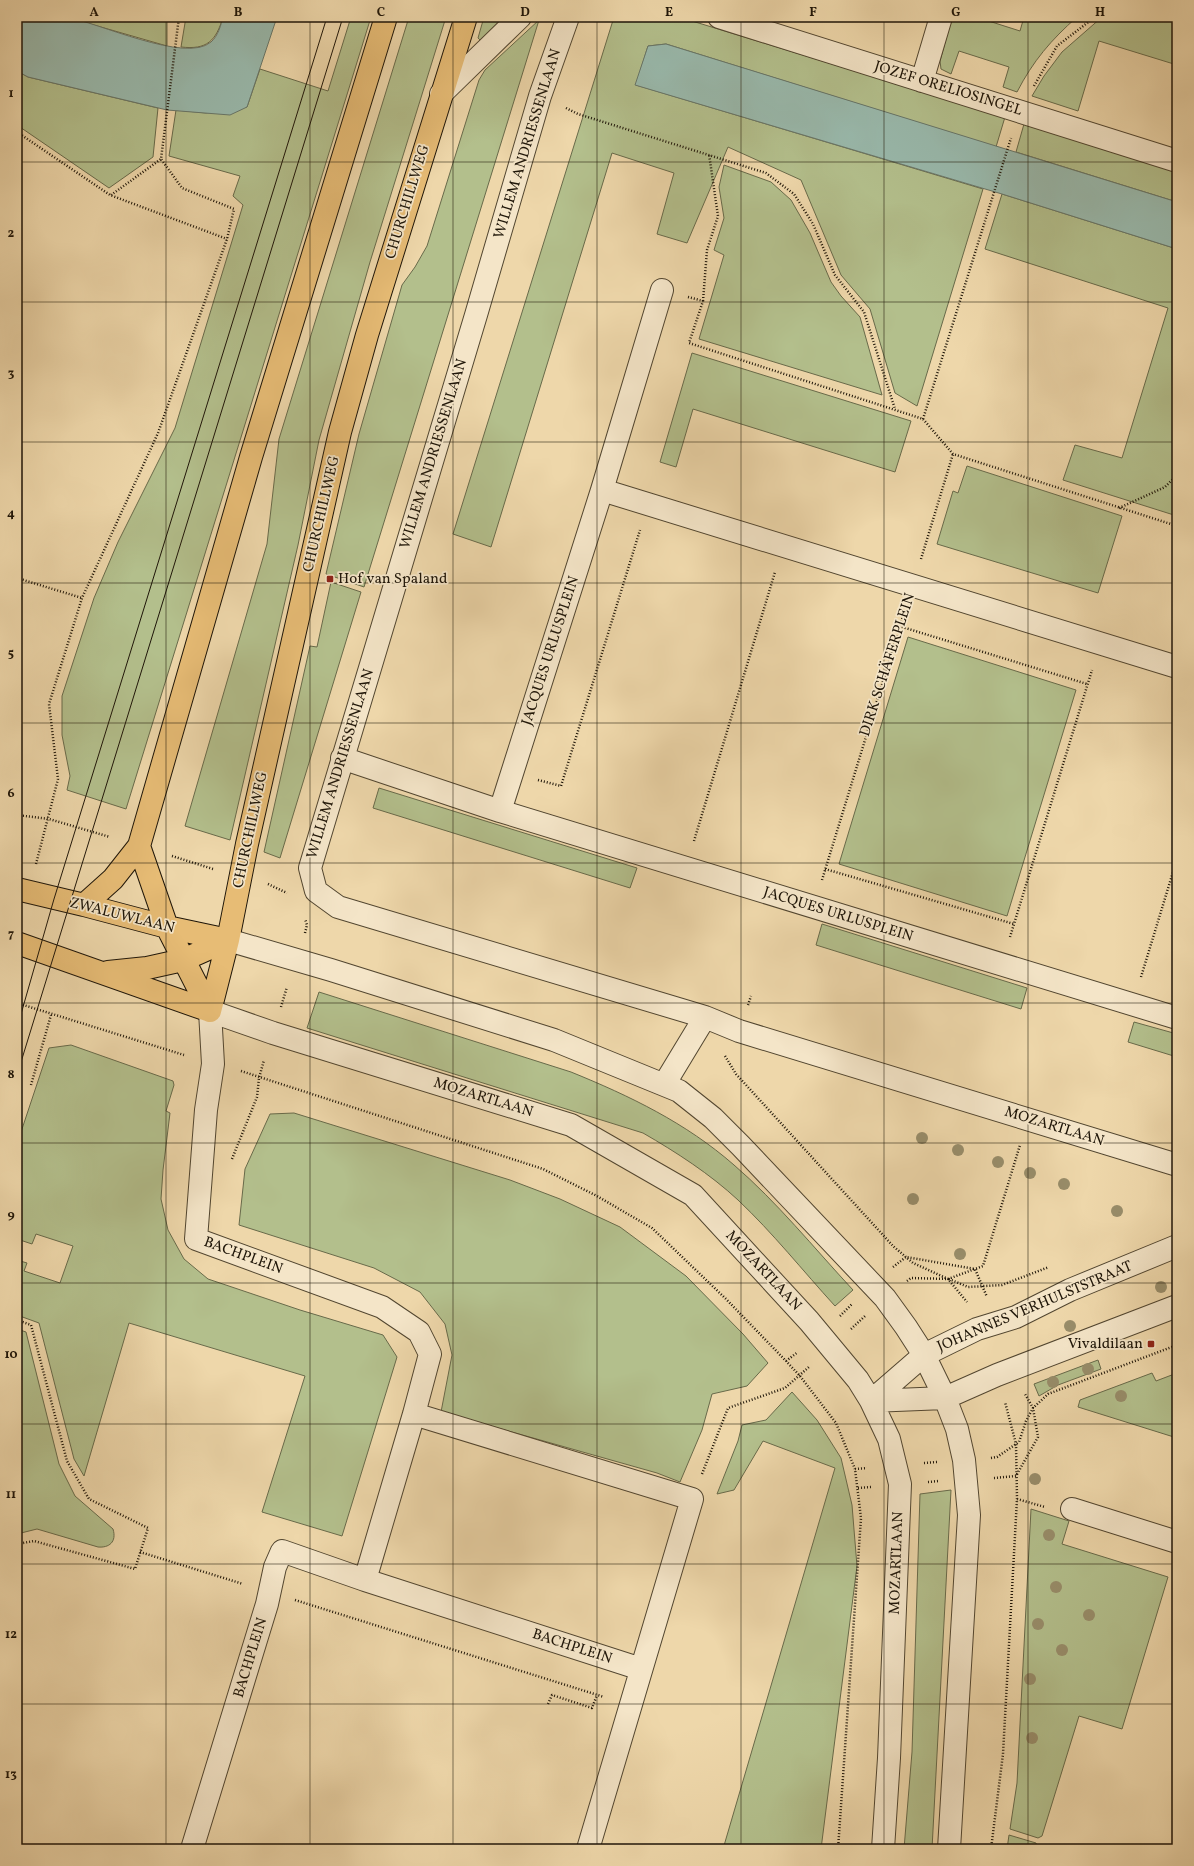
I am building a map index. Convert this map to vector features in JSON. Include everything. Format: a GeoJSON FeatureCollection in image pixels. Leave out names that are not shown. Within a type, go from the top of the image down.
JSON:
{"type":"FeatureCollection","features":[{"type":"Feature","properties":{"kind":"main road"},"geometry":{"type":"LineString","coordinates":[[84,904],[113,879],[139,846],[251,457],[386,17]]}},
{"type":"Feature","properties":{"kind":"main road","name":"CHURCHILLWEG"},"geometry":{"type":"LineString","coordinates":[[210,1011],[228,940],[249,836],[340,432],[367,335],[466,17]]}},
{"type":"Feature","properties":{"kind":"main road"},"geometry":{"type":"LineString","coordinates":[[139,846],[167,927],[210,1011]]}},
{"type":"Feature","properties":{"kind":"main road","name":"ZWALUWLAAN"},"geometry":{"type":"LineString","coordinates":[[17,889],[84,904],[167,927],[228,940]]}},
{"type":"Feature","properties":{"kind":"main road"},"geometry":{"type":"LineString","coordinates":[[103,973],[147,968],[183,960],[228,940]]}},
{"type":"Feature","properties":{"kind":"main road"},"geometry":{"type":"LineString","coordinates":[[17,944],[210,1011]]}},
{"type":"Feature","properties":{"kind":"street","name":"CHURCHILLWEG"},"geometry":{"type":"LineString","coordinates":[[441,94],[520,17]]}},
{"type":"Feature","properties":{"kind":"street","name":"WILLEM ANDRIESSENLAAN"},"geometry":{"type":"LineString","coordinates":[[316,891],[310,868],[474,322],[540,96],[568,17]]}},
{"type":"Feature","properties":{"kind":"street","name":"JOZEF ORELIOSINGEL"},"geometry":{"type":"LineString","coordinates":[[719,17],[1177,161]]}},
{"type":"Feature","properties":{"kind":"street"},"geometry":{"type":"LineString","coordinates":[[922,81],[941,17]]}},
{"type":"Feature","properties":{"kind":"street","name":"JACQUES URLUSPLEIN"},"geometry":{"type":"LineString","coordinates":[[500,811],[602,490],[662,290]]}},
{"type":"Feature","properties":{"kind":"street"},"geometry":{"type":"LineString","coordinates":[[602,490],[913,586]]}},
{"type":"Feature","properties":{"kind":"street","name":"DIRK SCHÄFERPLEIN"},"geometry":{"type":"LineString","coordinates":[[913,586],[1177,667]]}},
{"type":"Feature","properties":{"kind":"street","name":"JACQUES URLUSPLEIN"},"geometry":{"type":"LineString","coordinates":[[342,758],[500,811],[1177,1018]]}},
{"type":"Feature","properties":{"kind":"street","name":"MOZARTLAAN"},"geometry":{"type":"LineString","coordinates":[[316,891],[338,907],[705,1017],[739,1031],[1174,1164]]}},
{"type":"Feature","properties":{"kind":"street"},"geometry":{"type":"LineString","coordinates":[[228,940],[331,970],[554,1040],[680,1091],[713,1118],[756,1161],[885,1298],[924,1355],[945,1398],[957,1429],[964,1460],[969,1515],[949,1849]]}},
{"type":"Feature","properties":{"kind":"street","name":"MOZARTLAAN"},"geometry":{"type":"LineString","coordinates":[[210,1011],[273,1033],[571,1125],[693,1195],[820,1334],[858,1380],[871,1402],[889,1439],[900,1484],[889,1758],[883,1849]]}},
{"type":"Feature","properties":{"kind":"street","name":"BACHPLEIN"},"geometry":{"type":"LineString","coordinates":[[210,1011],[213,1064],[206,1110],[196,1239],[382,1307],[419,1332],[430,1354],[414,1414],[365,1580]]}},
{"type":"Feature","properties":{"kind":"street"},"geometry":{"type":"LineString","coordinates":[[665,1084],[705,1017]]}},
{"type":"Feature","properties":{"kind":"street","name":"JOHANNES VERHULSTSTRAAT"},"geometry":{"type":"LineString","coordinates":[[871,1402],[924,1355],[977,1329],[1016,1317],[1070,1290],[1177,1246]]}},
{"type":"Feature","properties":{"kind":"street"},"geometry":{"type":"LineString","coordinates":[[871,1402],[945,1398],[997,1375],[1177,1306]]}},
{"type":"Feature","properties":{"kind":"street"},"geometry":{"type":"LineString","coordinates":[[414,1414],[692,1499],[588,1849]]}},
{"type":"Feature","properties":{"kind":"street"},"geometry":{"type":"LineString","coordinates":[[1072,1509],[1177,1542]]}},
{"type":"Feature","properties":{"kind":"street","name":"BACHPLEIN"},"geometry":{"type":"LineString","coordinates":[[192,1849],[270,1592],[275,1567],[282,1551],[365,1580],[642,1669]]}},
{"type":"Feature","properties":{"kind":"path"},"geometry":{"type":"LineString","coordinates":[[17,815],[49,819],[58,779],[49,704],[82,598],[158,433],[227,239],[234,209],[182,188],[161,159],[179,17]]}},
{"type":"Feature","properties":{"kind":"path"},"geometry":{"type":"LineString","coordinates":[[923,419],[1019,111],[1058,46],[1095,17]]}},
{"type":"Feature","properties":{"kind":"path"},"geometry":{"type":"LineString","coordinates":[[540,96],[578,114],[766,173],[794,194],[813,224],[835,275],[864,312],[896,409]]}},
{"type":"Feature","properties":{"kind":"path"},"geometry":{"type":"LineString","coordinates":[[17,132],[110,195],[227,239]]}},
{"type":"Feature","properties":{"kind":"path"},"geometry":{"type":"LineString","coordinates":[[709,154],[718,216],[707,250],[703,300],[689,343],[923,419],[953,454],[1177,526]]}},
{"type":"Feature","properties":{"kind":"path"},"geometry":{"type":"LineString","coordinates":[[110,195],[161,159]]}},
{"type":"Feature","properties":{"kind":"path"},"geometry":{"type":"LineString","coordinates":[[662,290],[703,300]]}},
{"type":"Feature","properties":{"kind":"path"},"geometry":{"type":"LineString","coordinates":[[913,586],[953,454]]}},
{"type":"Feature","properties":{"kind":"path"},"geometry":{"type":"LineString","coordinates":[[1118,508],[1165,487],[1177,475]]}},
{"type":"Feature","properties":{"kind":"path"},"geometry":{"type":"LineString","coordinates":[[512,774],[561,786],[648,505]]}},
{"type":"Feature","properties":{"kind":"path"},"geometry":{"type":"LineString","coordinates":[[685,868],[783,546]]}},
{"type":"Feature","properties":{"kind":"path"},"geometry":{"type":"LineString","coordinates":[[17,578],[82,598]]}},
{"type":"Feature","properties":{"kind":"path","name":"DIRK SCHÄFERPLEIN"},"geometry":{"type":"LineString","coordinates":[[814,907],[899,626],[913,586]]}},
{"type":"Feature","properties":{"kind":"path"},"geometry":{"type":"LineString","coordinates":[[899,626],[1087,684]]}},
{"type":"Feature","properties":{"kind":"path"},"geometry":{"type":"LineString","coordinates":[[1002,964],[1100,643]]}},
{"type":"Feature","properties":{"kind":"path"},"geometry":{"type":"LineString","coordinates":[[1132,1004],[1177,859]]}},
{"type":"Feature","properties":{"kind":"path"},"geometry":{"type":"LineString","coordinates":[[825,869],[1014,924]]}},
{"type":"Feature","properties":{"kind":"path"},"geometry":{"type":"LineString","coordinates":[[17,1003],[51,1015],[259,1078],[543,1169],[595,1194],[652,1228],[726,1298],[800,1376],[836,1423],[855,1469],[861,1518],[838,1849]]}},
{"type":"Feature","properties":{"kind":"path"},"geometry":{"type":"LineString","coordinates":[[31,1085],[51,1015]]}},
{"type":"Feature","properties":{"kind":"path","name":"JOHANNES VERHULSTSTRAAT"},"geometry":{"type":"LineString","coordinates":[[1028,1119],[983,1266],[948,1279],[968,1287],[1002,1285],[1053,1266]]}},
{"type":"Feature","properties":{"kind":"path"},"geometry":{"type":"LineString","coordinates":[[17,1320],[31,1325],[67,1461],[89,1499],[148,1528],[135,1569],[34,1541],[17,1544]]}},
{"type":"Feature","properties":{"kind":"path"},"geometry":{"type":"LineString","coordinates":[[1016,1444],[1019,1442],[1026,1421],[1033,1408],[1048,1394],[1177,1345]]}},
{"type":"Feature","properties":{"kind":"path"},"geometry":{"type":"LineString","coordinates":[[692,1499],[728,1408],[785,1388],[800,1376]]}},
{"type":"Feature","properties":{"kind":"path"},"geometry":{"type":"LineString","coordinates":[[140,1552],[631,1705]]}},
{"type":"Feature","properties":{"kind":"path"},"geometry":{"type":"LineString","coordinates":[[548,1704],[552,1695],[592,1708],[597,1694]]}},
{"type":"Feature","properties":{"kind":"green space"},"geometry":{"type":"Polygon","coordinates":[[[66,17],[167,17],[167,46],[66,17]]]}},
{"type":"Feature","properties":{"kind":"green space"},"geometry":{"type":"Polygon","coordinates":[[[186,17],[223,17],[217,32],[209,42],[198,47],[190,48],[181,47],[186,17]]]}},
{"type":"Feature","properties":{"kind":"green space"},"geometry":{"type":"Polygon","coordinates":[[[351,17],[371,17],[126,809],[67,790],[70,776],[62,735],[62,696],[94,598],[118,542],[175,428],[243,205],[233,196],[240,176],[169,156],[176,110],[206,113],[247,107],[260,69],[328,91],[351,17]]]}},
{"type":"Feature","properties":{"kind":"green space"},"geometry":{"type":"Polygon","coordinates":[[[409,17],[446,17],[370,262],[319,440],[298,545],[230,840],[185,826],[267,544],[279,439],[409,17]]]}},
{"type":"Feature","properties":{"kind":"green space"},"geometry":{"type":"Polygon","coordinates":[[[484,17],[504,17],[481,41],[478,38],[484,17]]]}},
{"type":"Feature","properties":{"kind":"green space"},"geometry":{"type":"Polygon","coordinates":[[[614,17],[679,17],[1005,117],[996,147],[666,44],[648,46],[636,85],[983,189],[917,406],[895,393],[870,309],[841,275],[801,180],[728,147],[687,243],[657,234],[674,173],[612,153],[491,547],[453,534],[614,17]]]}},
{"type":"Feature","properties":{"kind":"green space"},"geometry":{"type":"Polygon","coordinates":[[[952,17],[976,17],[1020,31],[1024,17],[1077,17],[1043,52],[1029,70],[1017,92],[1003,87],[1009,67],[959,51],[951,74],[941,69],[940,61],[952,17]]]}},
{"type":"Feature","properties":{"kind":"green space"},"geometry":{"type":"Polygon","coordinates":[[[1102,17],[1177,17],[1177,65],[1099,41],[1078,111],[1032,96],[1044,76],[1062,52],[1102,17]]]}},
{"type":"Feature","properties":{"kind":"green space"},"geometry":{"type":"Polygon","coordinates":[[[539,20],[364,587],[326,574],[359,434],[402,285],[415,267],[427,246],[479,80],[485,70],[539,20]]]}},
{"type":"Feature","properties":{"kind":"green space"},"geometry":{"type":"Polygon","coordinates":[[[17,71],[28,77],[158,108],[153,157],[109,188],[17,125],[17,71]]]}},
{"type":"Feature","properties":{"kind":"green space"},"geometry":{"type":"Polygon","coordinates":[[[1024,124],[1177,171],[1177,202],[1016,152],[1024,124]]]}},
{"type":"Feature","properties":{"kind":"green space"},"geometry":{"type":"Polygon","coordinates":[[[724,165],[771,182],[791,200],[810,233],[831,282],[841,296],[860,317],[882,395],[699,339],[724,255],[714,250],[724,218],[719,187],[724,165]]]}},
{"type":"Feature","properties":{"kind":"green space"},"geometry":{"type":"Polygon","coordinates":[[[1002,194],[1177,249],[1177,516],[1063,480],[1075,445],[1122,458],[1168,308],[985,249],[1002,194]]]}},
{"type":"Feature","properties":{"kind":"green space"},"geometry":{"type":"Polygon","coordinates":[[[692,353],[911,421],[895,472],[693,409],[676,467],[660,462],[692,353]]]}},
{"type":"Feature","properties":{"kind":"green space"},"geometry":{"type":"Polygon","coordinates":[[[967,466],[1122,516],[1098,593],[937,544],[953,491],[958,493],[967,466]]]}},
{"type":"Feature","properties":{"kind":"green space"},"geometry":{"type":"Polygon","coordinates":[[[331,582],[361,592],[280,858],[264,852],[310,646],[317,647],[331,582]]]}},
{"type":"Feature","properties":{"kind":"green space"},"geometry":{"type":"Polygon","coordinates":[[[908,637],[1076,690],[1007,916],[839,864],[908,637]]]}},
{"type":"Feature","properties":{"kind":"green space"},"geometry":{"type":"Polygon","coordinates":[[[379,788],[637,868],[630,888],[373,808],[379,788]]]}},
{"type":"Feature","properties":{"kind":"green space"},"geometry":{"type":"Polygon","coordinates":[[[822,924],[1027,988],[1021,1009],[816,945],[822,924]]]}},
{"type":"Feature","properties":{"kind":"green space"},"geometry":{"type":"Polygon","coordinates":[[[319,992],[571,1072],[636,1101],[677,1123],[716,1150],[750,1179],[853,1290],[835,1306],[776,1239],[738,1200],[716,1181],[692,1164],[643,1133],[307,1028],[319,992]]]}},
{"type":"Feature","properties":{"kind":"green space"},"geometry":{"type":"Polygon","coordinates":[[[1134,1022],[1177,1034],[1177,1057],[1128,1042],[1134,1022]]]}},
{"type":"Feature","properties":{"kind":"green space"},"geometry":{"type":"Polygon","coordinates":[[[71,1045],[173,1081],[174,1085],[166,1111],[170,1113],[161,1199],[168,1230],[184,1259],[208,1279],[300,1310],[383,1335],[397,1357],[342,1536],[262,1512],[305,1376],[129,1323],[84,1476],[74,1459],[39,1323],[17,1315],[17,1260],[27,1263],[24,1271],[60,1283],[73,1246],[36,1234],[32,1244],[17,1239],[17,1144],[49,1048],[71,1045]]]}},
{"type":"Feature","properties":{"kind":"green space"},"geometry":{"type":"Polygon","coordinates":[[[294,1113],[510,1180],[560,1199],[620,1227],[686,1276],[743,1334],[768,1363],[747,1386],[712,1394],[702,1430],[680,1482],[657,1473],[441,1412],[452,1355],[445,1324],[420,1292],[374,1268],[239,1225],[245,1169],[270,1114],[294,1113]]]}},
{"type":"Feature","properties":{"kind":"green space"},"geometry":{"type":"Polygon","coordinates":[[[17,1329],[26,1332],[59,1464],[75,1496],[113,1529],[113,1541],[109,1545],[98,1547],[37,1529],[17,1534],[17,1329]]]}},
{"type":"Feature","properties":{"kind":"green space"},"geometry":{"type":"Polygon","coordinates":[[[1098,1360],[1101,1369],[1058,1385],[1039,1396],[1034,1384],[1098,1360]]]}},
{"type":"Feature","properties":{"kind":"green space"},"geometry":{"type":"Polygon","coordinates":[[[1152,1373],[1156,1381],[1177,1373],[1177,1438],[1078,1407],[1080,1400],[1152,1373]]]}},
{"type":"Feature","properties":{"kind":"green space"},"geometry":{"type":"Polygon","coordinates":[[[792,1392],[817,1420],[841,1458],[852,1505],[857,1566],[821,1849],[723,1849],[835,1468],[763,1441],[734,1490],[717,1494],[738,1441],[742,1425],[766,1420],[792,1392]]]}},
{"type":"Feature","properties":{"kind":"green space"},"geometry":{"type":"Polygon","coordinates":[[[951,1490],[932,1849],[904,1849],[912,1752],[920,1494],[951,1490]]]}},
{"type":"Feature","properties":{"kind":"green space"},"geometry":{"type":"Polygon","coordinates":[[[1031,1509],[1069,1521],[1062,1544],[1168,1577],[1122,1729],[1079,1716],[1042,1836],[1038,1838],[1010,1829],[1017,1783],[1031,1509]]]}},
{"type":"Feature","properties":{"kind":"green space"},"geometry":{"type":"Polygon","coordinates":[[[1009,1835],[1036,1843],[1038,1849],[1007,1849],[1009,1835]]]}},
{"type":"Feature","properties":{"kind":"shaded area"},"geometry":{"type":"Polygon","coordinates":[[[17,17],[66,17],[80,20],[141,40],[182,48],[199,47],[211,42],[217,34],[223,17],[277,17],[247,107],[230,115],[167,110],[28,77],[17,71],[17,17]]]}},
{"type":"Feature","properties":{"kind":"shaded area"},"geometry":{"type":"Polygon","coordinates":[[[666,44],[1177,202],[1177,249],[1002,194],[635,85],[648,46],[666,44]]]}},
{"type":"Feature","properties":{"kind":"tram line"},"geometry":{"type":"LineString","coordinates":[[17,1028],[54,899],[327,17]]}},
{"type":"Feature","properties":{"kind":"tram line"},"geometry":{"type":"LineString","coordinates":[[17,1075],[343,17]]}},
{"type":"Feature","properties":{"kind":"place","name":"Hof van Spaland"},"geometry":{"type":"Point","coordinates":[330,579]}},
{"type":"Feature","properties":{"kind":"place","name":"Vivaldilaan"},"geometry":{"type":"Point","coordinates":[1151,1344]}}]}
